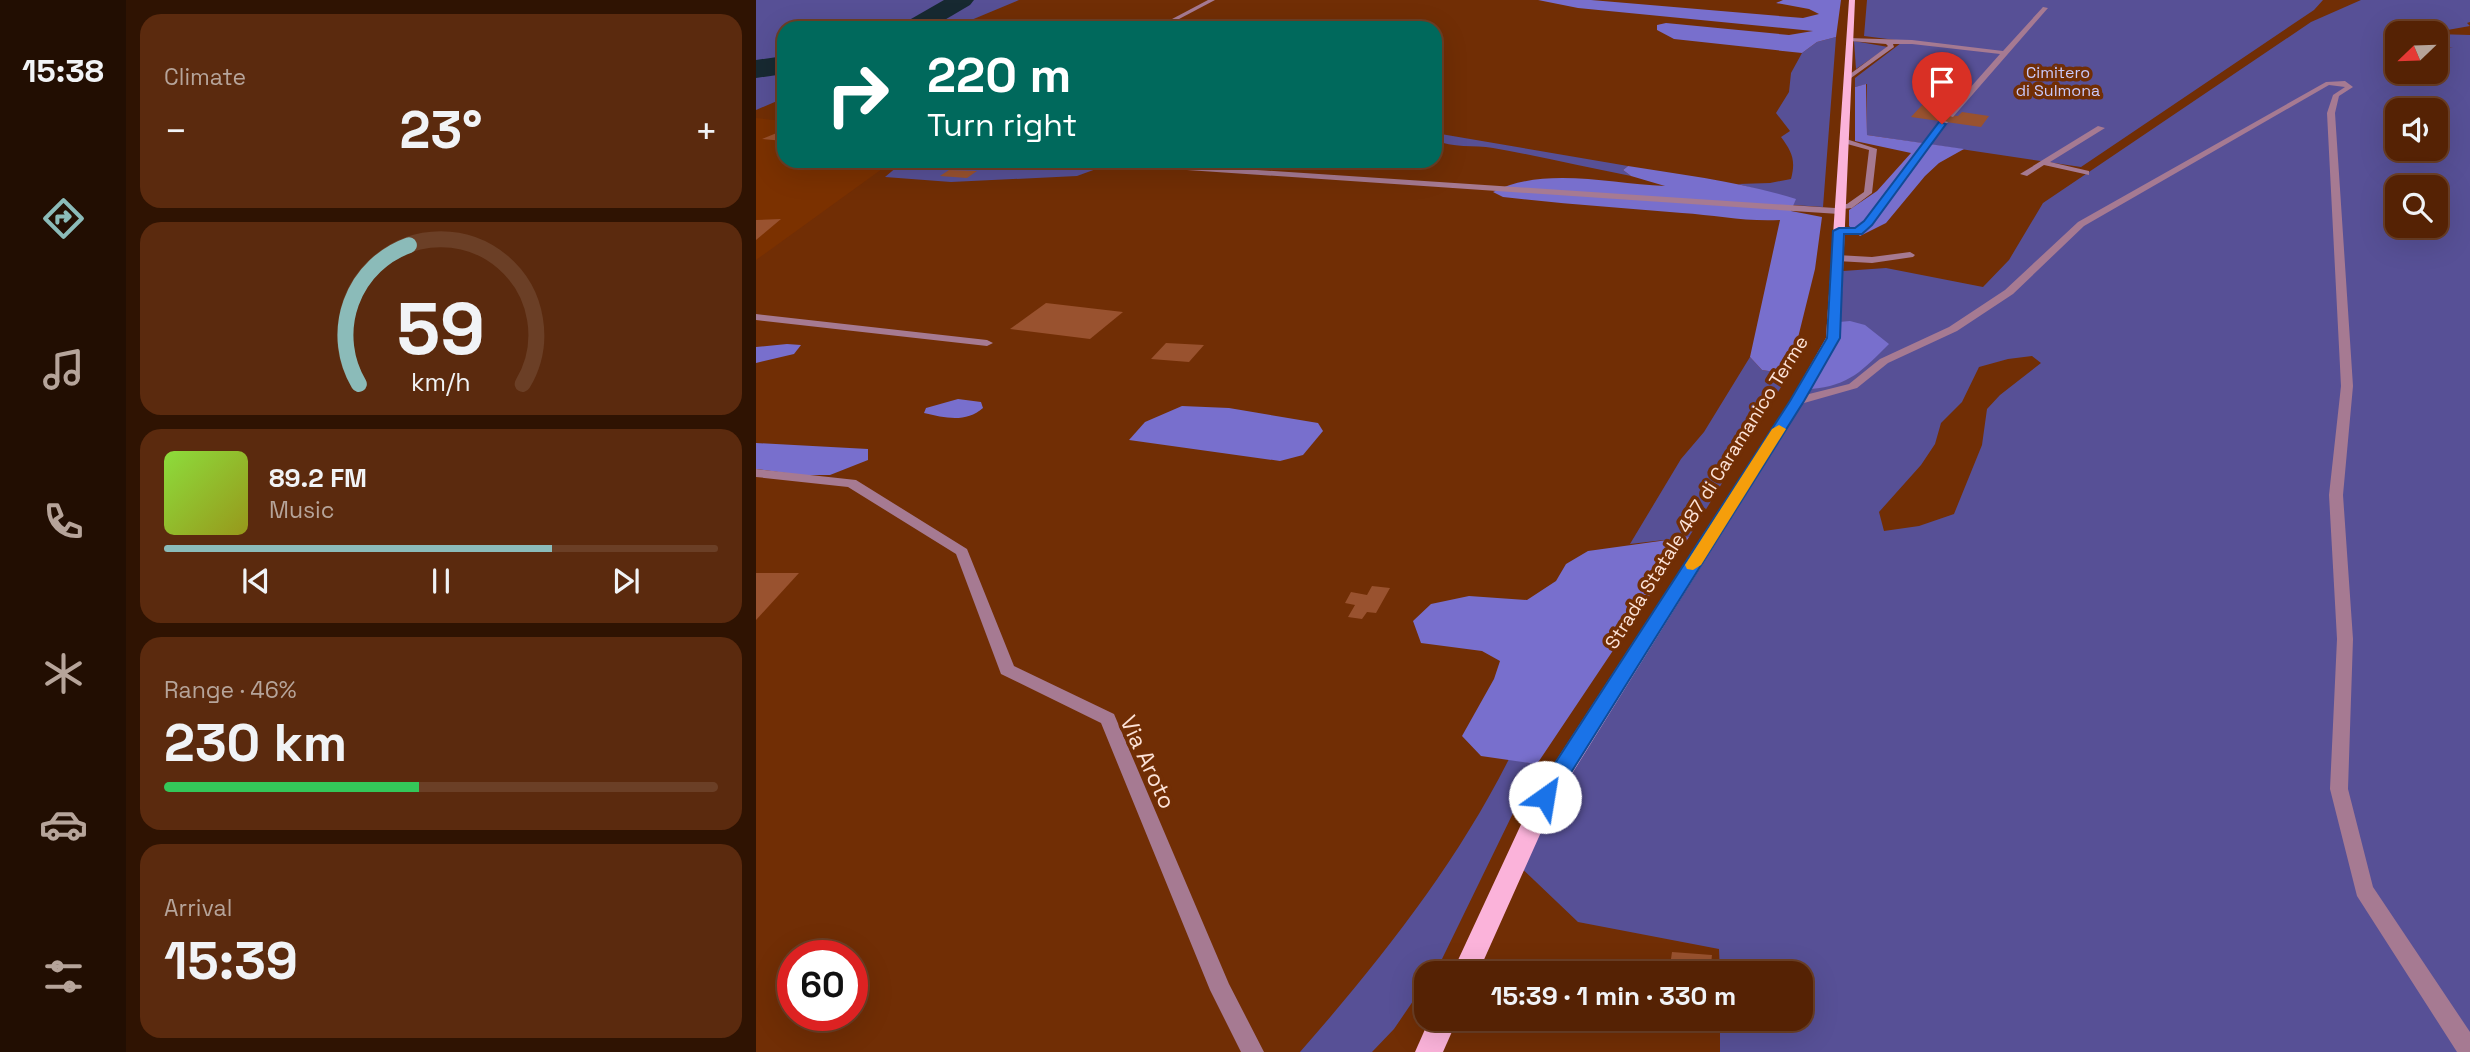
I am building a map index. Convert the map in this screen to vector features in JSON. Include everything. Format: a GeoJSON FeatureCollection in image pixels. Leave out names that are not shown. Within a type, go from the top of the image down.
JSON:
{"type":"FeatureCollection","features":[{"type":"Feature","properties":{"kind":"main road","name":"Strada Statale 487 di Caramanico Terme"},"geometry":{"type":"LineString","coordinates":[[1470,961],[1545,797],[1797,401],[1833,338],[1843,140],[1850,77],[1852,0]]}},
{"type":"Feature","properties":{"kind":"main road"},"geometry":{"type":"LineString","coordinates":[[1429,1052],[1438,1031]]}},
{"type":"Feature","properties":{"kind":"street"},"geometry":{"type":"LineString","coordinates":[[1172,21],[1212,0]]}},
{"type":"Feature","properties":{"kind":"street"},"geometry":{"type":"LineString","coordinates":[[1839,231],[1858,232],[1868,223],[1947,118],[2045,8]]}},
{"type":"Feature","properties":{"kind":"street"},"geometry":{"type":"LineString","coordinates":[[1850,39],[1912,42],[2005,53]]}},
{"type":"Feature","properties":{"kind":"street"},"geometry":{"type":"LineString","coordinates":[[1850,77],[1892,46],[1888,42]]}},
{"type":"Feature","properties":{"kind":"street"},"geometry":{"type":"LineString","coordinates":[[1797,401],[1822,392],[1853,386],[1884,361],[1953,329],[2009,292],[2081,224],[2328,83],[2345,83],[2350,87],[2336,95],[2331,113],[2347,386],[2336,495],[2346,639],[2339,789],[2364,890],[2470,1052]]}},
{"type":"Feature","properties":{"kind":"street"},"geometry":{"type":"LineString","coordinates":[[2024,174],[2101,128]]}},
{"type":"Feature","properties":{"kind":"street"},"geometry":{"type":"LineString","coordinates":[[1193,168],[1839,209],[1849,206],[1868,193],[1873,149],[1843,140]]}},
{"type":"Feature","properties":{"kind":"street"},"geometry":{"type":"LineString","coordinates":[[2045,163],[2086,173]]}},
{"type":"Feature","properties":{"kind":"street"},"geometry":{"type":"LineString","coordinates":[[1837,258],[1872,260],[1910,255]]}},
{"type":"Feature","properties":{"kind":"street"},"geometry":{"type":"LineString","coordinates":[[756,317],[987,343]]}},
{"type":"Feature","properties":{"kind":"street","name":"Via Aroto"},"geometry":{"type":"LineString","coordinates":[[756,473],[851,483],[962,552],[1007,670],[1108,719],[1221,990],[1253,1052]]}},
{"type":"Feature","properties":{"kind":"shaded area"},"geometry":{"type":"Polygon","coordinates":[[[1538,0],[1591,0],[1803,18],[1819,14],[1809,9],[1776,3],[1783,0],[1841,0],[1836,37],[1817,42],[1802,53],[1674,39],[1657,30],[1657,25],[1666,23],[1789,35],[1813,31],[1578,8],[1538,0]]]}},
{"type":"Feature","properties":{"kind":"shaded area"},"geometry":{"type":"Polygon","coordinates":[[[1866,84],[1867,135],[1964,149],[1939,163],[1925,176],[1886,223],[1860,236],[1849,226],[1849,210],[1877,191],[1911,153],[1855,141],[1855,87],[1866,84]]]}},
{"type":"Feature","properties":{"kind":"shaded area"},"geometry":{"type":"Polygon","coordinates":[[[756,118],[777,120],[777,168],[883,168],[756,260],[756,118]]]}},
{"type":"Feature","properties":{"kind":"shaded area"},"geometry":{"type":"Polygon","coordinates":[[[1628,166],[1775,193],[1796,199],[1791,211],[1822,217],[1815,269],[1789,374],[1762,370],[1750,357],[1780,220],[1548,202],[1503,197],[1493,192],[1513,184],[1556,178],[1665,186],[1631,176],[1623,170],[1628,166]]]}},
{"type":"Feature","properties":{"kind":"shaded area"},"geometry":{"type":"Polygon","coordinates":[[[1850,321],[1865,325],[1889,344],[1871,362],[1846,380],[1811,389],[1839,339],[1839,322],[1850,321]]]}},
{"type":"Feature","properties":{"kind":"shaded area"},"geometry":{"type":"Polygon","coordinates":[[[801,345],[794,354],[756,363],[756,347],[801,345]]]}},
{"type":"Feature","properties":{"kind":"shaded area"},"geometry":{"type":"Polygon","coordinates":[[[958,399],[981,402],[983,408],[970,416],[962,417],[947,418],[924,413],[926,408],[958,399]]]}},
{"type":"Feature","properties":{"kind":"shaded area"},"geometry":{"type":"Polygon","coordinates":[[[1182,406],[1229,408],[1318,423],[1323,431],[1303,455],[1280,461],[1129,440],[1145,422],[1182,406]]]}},
{"type":"Feature","properties":{"kind":"shaded area"},"geometry":{"type":"Polygon","coordinates":[[[756,443],[868,449],[868,460],[830,475],[800,475],[756,469],[756,443]]]}},
{"type":"Feature","properties":{"kind":"shaded area"},"geometry":{"type":"Polygon","coordinates":[[[1689,537],[1537,764],[1481,756],[1462,736],[1494,679],[1500,661],[1482,651],[1421,643],[1413,621],[1431,604],[1469,596],[1527,600],[1556,581],[1566,564],[1588,551],[1689,537]]]}},
{"type":"Feature","properties":{"kind":"green space"},"geometry":{"type":"Polygon","coordinates":[[[756,0],[1019,0],[969,21],[777,21],[777,101],[756,110],[756,0]]]}},
{"type":"Feature","properties":{"kind":"green space","name":"Cimitero di Sulmona"},"geometry":{"type":"Polygon","coordinates":[[[1867,0],[2323,0],[2314,10],[2081,167],[1867,135],[1867,84],[1855,87],[1855,78],[1901,43],[1911,42],[1864,36],[1867,0]]]}},
{"type":"Feature","properties":{"kind":"green space"},"geometry":{"type":"Polygon","coordinates":[[[2361,0],[2470,0],[2470,22],[2467,23],[2470,26],[2448,30],[2448,21],[2385,21],[2385,84],[2448,84],[2448,48],[2453,48],[2448,47],[2448,34],[2470,35],[2470,1052],[1720,1052],[1720,1031],[1813,1031],[1813,961],[1720,961],[1719,949],[1578,922],[1516,863],[1833,338],[1843,271],[1886,268],[1983,287],[2009,260],[2043,203],[2311,22],[2361,0]],[[2032,356],[1979,367],[1962,402],[1941,423],[1935,444],[1921,465],[1879,512],[1884,531],[1919,526],[1954,514],[1982,445],[1987,409],[2000,395],[2041,363],[2032,356]]]}},
{"type":"Feature","properties":{"kind":"green space"},"geometry":{"type":"Polygon","coordinates":[[[1836,37],[1823,207],[1793,205],[1795,200],[1738,184],[1791,179],[1792,156],[1781,137],[1790,131],[1776,113],[1789,92],[1791,73],[1802,53],[1817,42],[1836,37]]]}},
{"type":"Feature","properties":{"kind":"green space"},"geometry":{"type":"Polygon","coordinates":[[[1854,41],[1888,47],[1856,69],[1854,41]]]}},
{"type":"Feature","properties":{"kind":"green space"},"geometry":{"type":"Polygon","coordinates":[[[1442,134],[1628,166],[1623,170],[1631,176],[1493,148],[1442,142],[1442,134]]]}},
{"type":"Feature","properties":{"kind":"green space"},"geometry":{"type":"Polygon","coordinates":[[[896,168],[1099,168],[1077,176],[951,182],[885,177],[896,168]]]}},
{"type":"Feature","properties":{"kind":"green space"},"geometry":{"type":"Polygon","coordinates":[[[1750,357],[1762,370],[1789,374],[1689,537],[1630,544],[1681,459],[1704,432],[1750,357]]]}},
{"type":"Feature","properties":{"kind":"green space"},"geometry":{"type":"Polygon","coordinates":[[[1509,759],[1537,764],[1442,959],[1414,961],[1414,1000],[1394,1029],[1372,1052],[1300,1052],[1414,912],[1488,799],[1509,759]]]}},
{"type":"Feature","properties":{"kind":"building"},"geometry":{"type":"Polygon","coordinates":[[[1922,105],[1944,108],[1940,114],[1958,116],[1962,112],[1989,116],[1981,127],[1911,117],[1922,105]]]}},
{"type":"Feature","properties":{"kind":"building"},"geometry":{"type":"Polygon","coordinates":[[[777,133],[777,140],[762,139],[777,133]]]}},
{"type":"Feature","properties":{"kind":"building"},"geometry":{"type":"Polygon","coordinates":[[[949,170],[977,171],[967,178],[940,176],[949,170]]]}},
{"type":"Feature","properties":{"kind":"building"},"geometry":{"type":"Polygon","coordinates":[[[781,219],[756,240],[756,220],[781,219]]]}},
{"type":"Feature","properties":{"kind":"building"},"geometry":{"type":"Polygon","coordinates":[[[1046,303],[1123,312],[1090,339],[1010,329],[1046,303]]]}},
{"type":"Feature","properties":{"kind":"building"},"geometry":{"type":"Polygon","coordinates":[[[1166,343],[1204,345],[1189,362],[1151,359],[1166,343]]]}},
{"type":"Feature","properties":{"kind":"building"},"geometry":{"type":"Polygon","coordinates":[[[756,573],[799,573],[756,620],[756,573]]]}},
{"type":"Feature","properties":{"kind":"building"},"geometry":{"type":"Polygon","coordinates":[[[1372,586],[1390,588],[1376,613],[1367,612],[1362,619],[1348,617],[1355,605],[1345,603],[1351,592],[1367,595],[1372,586]]]}},
{"type":"Feature","properties":{"kind":"building"},"geometry":{"type":"Polygon","coordinates":[[[1672,952],[1712,955],[1711,961],[1671,961],[1672,952]]]}},
{"type":"Feature","properties":{"kind":"waterway"},"geometry":{"type":"LineString","coordinates":[[925,21],[962,0]]}},
{"type":"Feature","properties":{"kind":"waterway"},"geometry":{"type":"LineString","coordinates":[[756,69],[777,66]]}},
{"type":"Feature","properties":{"kind":"slow traffic"},"geometry":{"type":"LineString","coordinates":[[1693,565],[1779,429]]}},
{"type":"Feature","properties":{"kind":"route"},"geometry":{"type":"LineString","coordinates":[[1545,797],[1797,401],[1833,338],[1839,231],[1858,232],[1868,223],[1942,124]]}}]}
